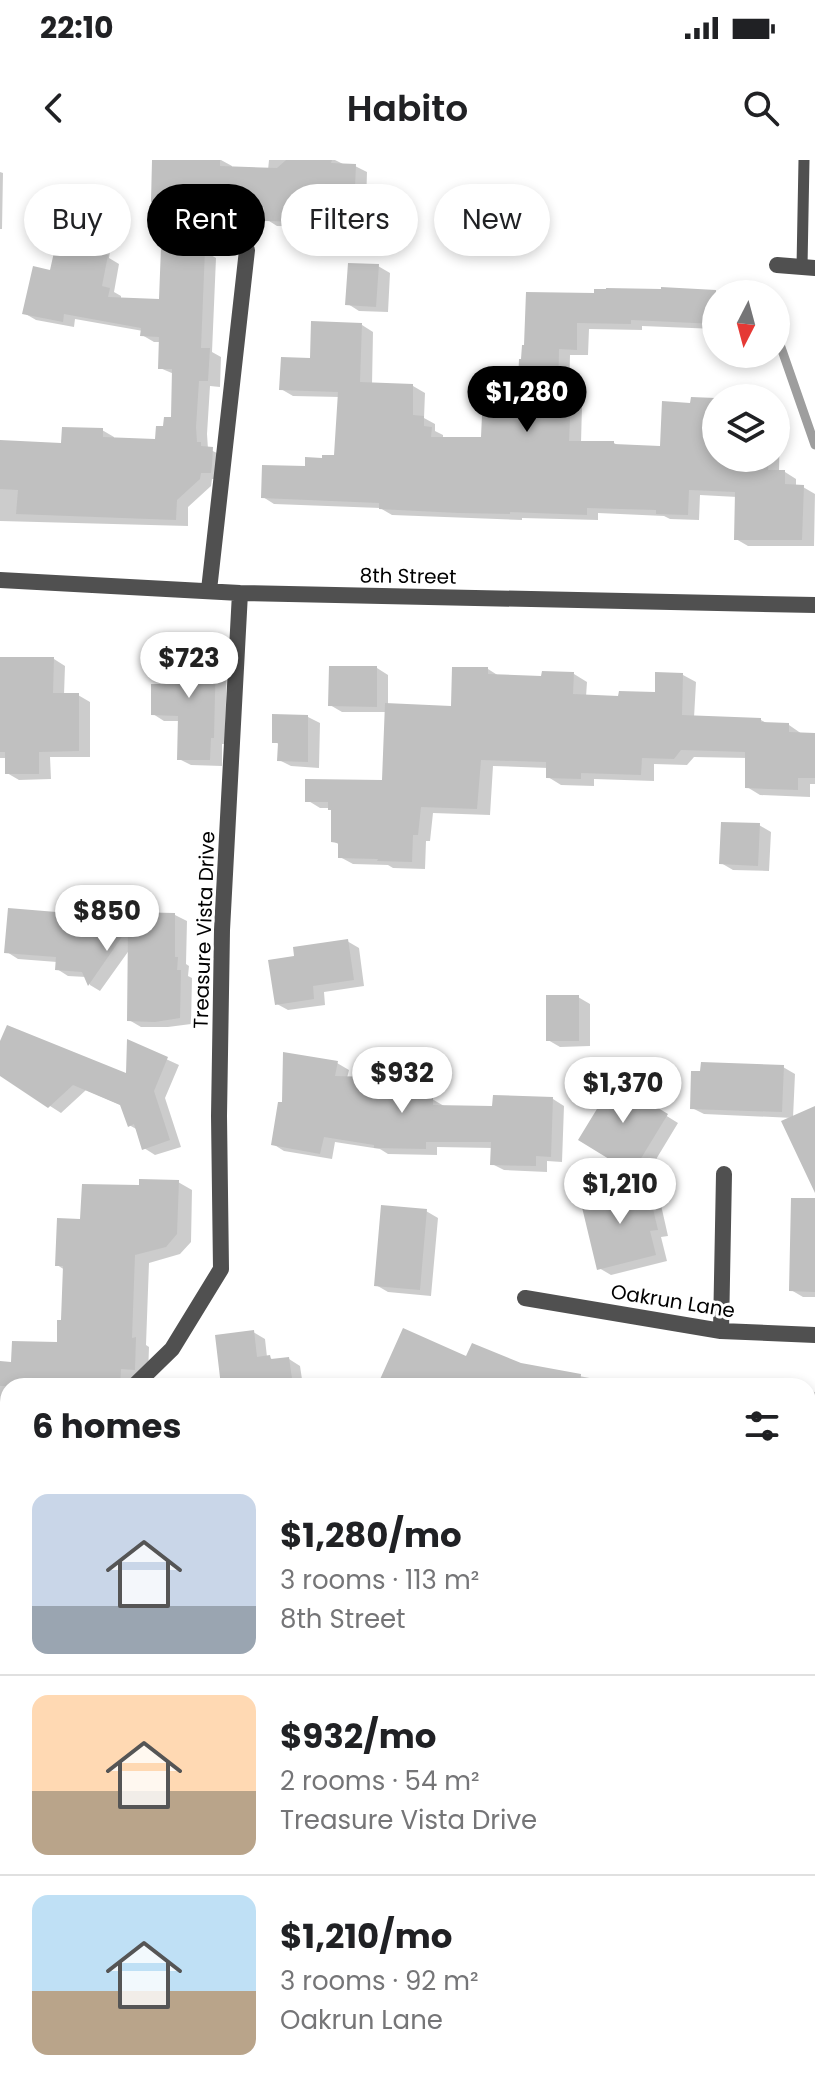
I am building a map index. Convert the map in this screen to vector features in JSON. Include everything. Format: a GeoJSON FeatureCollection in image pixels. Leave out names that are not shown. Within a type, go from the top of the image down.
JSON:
{"type":"FeatureCollection","features":[{"type":"Feature","properties":{"kind":"street"},"geometry":{"type":"LineString","coordinates":[[209,590],[246,256]]}},
{"type":"Feature","properties":{"kind":"street"},"geometry":{"type":"LineString","coordinates":[[777,265],[809,268]]}},
{"type":"Feature","properties":{"kind":"street","name":"8th Street"},"geometry":{"type":"LineString","coordinates":[[0,580],[240,593],[815,605]]}},
{"type":"Feature","properties":{"kind":"street","name":"Treasure Vista Drive"},"geometry":{"type":"LineString","coordinates":[[142,1378],[172,1349],[221,1269],[219,1116],[222,930],[240,593]]}},
{"type":"Feature","properties":{"kind":"street"},"geometry":{"type":"LineString","coordinates":[[721,1331],[724,1174]]}},
{"type":"Feature","properties":{"kind":"street","name":"Oakrun Lane"},"geometry":{"type":"LineString","coordinates":[[525,1298],[721,1331],[815,1335]]}},
{"type":"Feature","properties":{"kind":"lane"},"geometry":{"type":"LineString","coordinates":[[804,160],[809,268]]}},
{"type":"Feature","properties":{"kind":"building"},"geometry":{"type":"Polygon","coordinates":[[[152,160],[220,160],[220,166],[277,168],[286,160],[332,160],[331,163],[356,164],[355,184],[281,184],[281,221],[265,221],[265,184],[151,184],[152,160]]]}},
{"type":"Feature","properties":{"kind":"building"},"geometry":{"type":"Polygon","coordinates":[[[53,256],[108,256],[102,286],[110,288],[108,297],[159,299],[161,256],[205,256],[201,348],[210,348],[208,381],[199,381],[196,427],[197,442],[201,442],[201,446],[213,447],[212,465],[211,473],[201,473],[200,479],[177,500],[176,520],[16,514],[18,490],[0,489],[0,440],[61,443],[62,427],[103,428],[103,437],[155,439],[156,426],[163,426],[164,417],[171,417],[172,369],[158,369],[159,337],[140,336],[141,328],[64,314],[63,322],[22,314],[33,266],[50,270],[53,256]]]}},
{"type":"Feature","properties":{"kind":"building"},"geometry":{"type":"Polygon","coordinates":[[[348,263],[379,264],[376,307],[345,305],[348,263]]]}},
{"type":"Feature","properties":{"kind":"building"},"geometry":{"type":"Polygon","coordinates":[[[606,288],[702,289],[702,323],[631,320],[631,324],[577,323],[577,350],[559,349],[558,397],[571,397],[569,441],[614,441],[614,444],[660,446],[662,401],[690,403],[691,397],[702,397],[702,472],[785,472],[785,484],[804,485],[802,540],[734,540],[735,492],[689,490],[688,515],[656,514],[656,510],[587,508],[587,515],[459,513],[379,509],[379,503],[261,498],[262,465],[305,466],[305,457],[334,455],[338,392],[279,390],[281,357],[310,358],[311,321],[362,323],[360,382],[413,384],[413,415],[424,416],[424,426],[432,427],[431,437],[481,437],[482,415],[486,415],[487,380],[518,381],[519,359],[524,345],[526,292],[594,293],[594,289],[606,288]]]}},
{"type":"Feature","properties":{"kind":"building"},"geometry":{"type":"Polygon","coordinates":[[[166,648],[216,650],[214,738],[211,738],[210,760],[177,760],[178,716],[151,715],[151,684],[166,684],[166,648]]]}},
{"type":"Feature","properties":{"kind":"building"},"geometry":{"type":"Polygon","coordinates":[[[0,657],[54,657],[53,693],[79,693],[79,751],[39,752],[39,774],[5,774],[5,752],[0,752],[0,657]]]}},
{"type":"Feature","properties":{"kind":"building"},"geometry":{"type":"Polygon","coordinates":[[[329,666],[377,666],[377,707],[328,706],[329,666]]]}},
{"type":"Feature","properties":{"kind":"building"},"geometry":{"type":"Polygon","coordinates":[[[452,667],[488,667],[488,674],[541,676],[542,671],[574,672],[573,694],[618,696],[619,691],[655,692],[655,672],[683,673],[682,715],[761,718],[761,722],[789,723],[789,732],[815,733],[815,778],[798,778],[798,790],[745,788],[745,752],[681,750],[674,759],[642,758],[641,775],[581,773],[581,779],[546,778],[546,762],[481,760],[477,809],[421,807],[418,835],[413,835],[412,862],[338,858],[338,843],[331,842],[328,802],[305,802],[305,779],[382,780],[385,703],[451,706],[452,667]]]}},
{"type":"Feature","properties":{"kind":"building"},"geometry":{"type":"Polygon","coordinates":[[[272,714],[308,715],[308,762],[277,761],[278,743],[272,743],[272,714]]]}},
{"type":"Feature","properties":{"kind":"building"},"geometry":{"type":"Polygon","coordinates":[[[721,822],[760,823],[758,866],[719,864],[721,822]]]}},
{"type":"Feature","properties":{"kind":"building"},"geometry":{"type":"Polygon","coordinates":[[[8,908],[129,918],[129,912],[175,913],[175,957],[178,957],[177,970],[181,970],[180,1018],[155,1022],[127,1021],[128,928],[88,986],[82,972],[55,970],[56,957],[4,953],[8,908]]]}},
{"type":"Feature","properties":{"kind":"building"},"geometry":{"type":"Polygon","coordinates":[[[348,939],[354,980],[313,986],[314,999],[275,1005],[268,960],[294,956],[293,947],[348,939]]]}},
{"type":"Feature","properties":{"kind":"building"},"geometry":{"type":"Polygon","coordinates":[[[546,995],[579,995],[579,1041],[546,1041],[546,995]]]}},
{"type":"Feature","properties":{"kind":"building"},"geometry":{"type":"Polygon","coordinates":[[[7,1025],[126,1073],[127,1039],[168,1057],[154,1091],[170,1140],[142,1150],[134,1124],[128,1127],[120,1105],[73,1085],[48,1108],[0,1076],[0,1041],[7,1025]]]}},
{"type":"Feature","properties":{"kind":"building"},"geometry":{"type":"Polygon","coordinates":[[[283,1052],[338,1061],[335,1076],[410,1078],[410,1096],[433,1097],[433,1105],[492,1106],[493,1095],[553,1097],[551,1157],[536,1156],[536,1166],[490,1165],[491,1142],[426,1142],[426,1149],[374,1148],[374,1145],[324,1137],[320,1154],[271,1145],[278,1102],[282,1102],[283,1052]]]}},
{"type":"Feature","properties":{"kind":"building"},"geometry":{"type":"Polygon","coordinates":[[[701,1062],[784,1065],[782,1112],[690,1109],[691,1071],[700,1071],[701,1062]]]}},
{"type":"Feature","properties":{"kind":"building"},"geometry":{"type":"Polygon","coordinates":[[[614,1081],[668,1114],[640,1160],[609,1159],[578,1140],[614,1081]]]}},
{"type":"Feature","properties":{"kind":"building"},"geometry":{"type":"Polygon","coordinates":[[[815,1106],[815,1193],[781,1121],[815,1106]]]}},
{"type":"Feature","properties":{"kind":"building"},"geometry":{"type":"Polygon","coordinates":[[[139,1179],[179,1180],[177,1234],[166,1247],[135,1255],[132,1338],[136,1337],[135,1370],[121,1369],[120,1378],[0,1378],[0,1361],[11,1362],[12,1341],[57,1342],[63,1266],[55,1266],[57,1218],[80,1219],[82,1184],[139,1185],[139,1179]]]}},
{"type":"Feature","properties":{"kind":"building"},"geometry":{"type":"Polygon","coordinates":[[[643,1183],[647,1197],[650,1196],[658,1230],[650,1231],[656,1255],[597,1270],[580,1199],[643,1183]]]}},
{"type":"Feature","properties":{"kind":"building"},"geometry":{"type":"Polygon","coordinates":[[[791,1198],[815,1198],[815,1292],[789,1291],[791,1198]]]}},
{"type":"Feature","properties":{"kind":"building"},"geometry":{"type":"Polygon","coordinates":[[[381,1205],[427,1209],[420,1290],[374,1286],[381,1205]]]}},
{"type":"Feature","properties":{"kind":"building"},"geometry":{"type":"Polygon","coordinates":[[[403,1328],[466,1356],[472,1343],[521,1363],[581,1374],[581,1378],[381,1378],[403,1328]]]}},
{"type":"Feature","properties":{"kind":"building"},"geometry":{"type":"Polygon","coordinates":[[[254,1330],[257,1357],[289,1357],[292,1378],[220,1378],[215,1335],[254,1330]]]}},
{"type":"Feature","properties":{"kind":"waterway"},"geometry":{"type":"LineString","coordinates":[[788,368],[815,445]]}}]}
